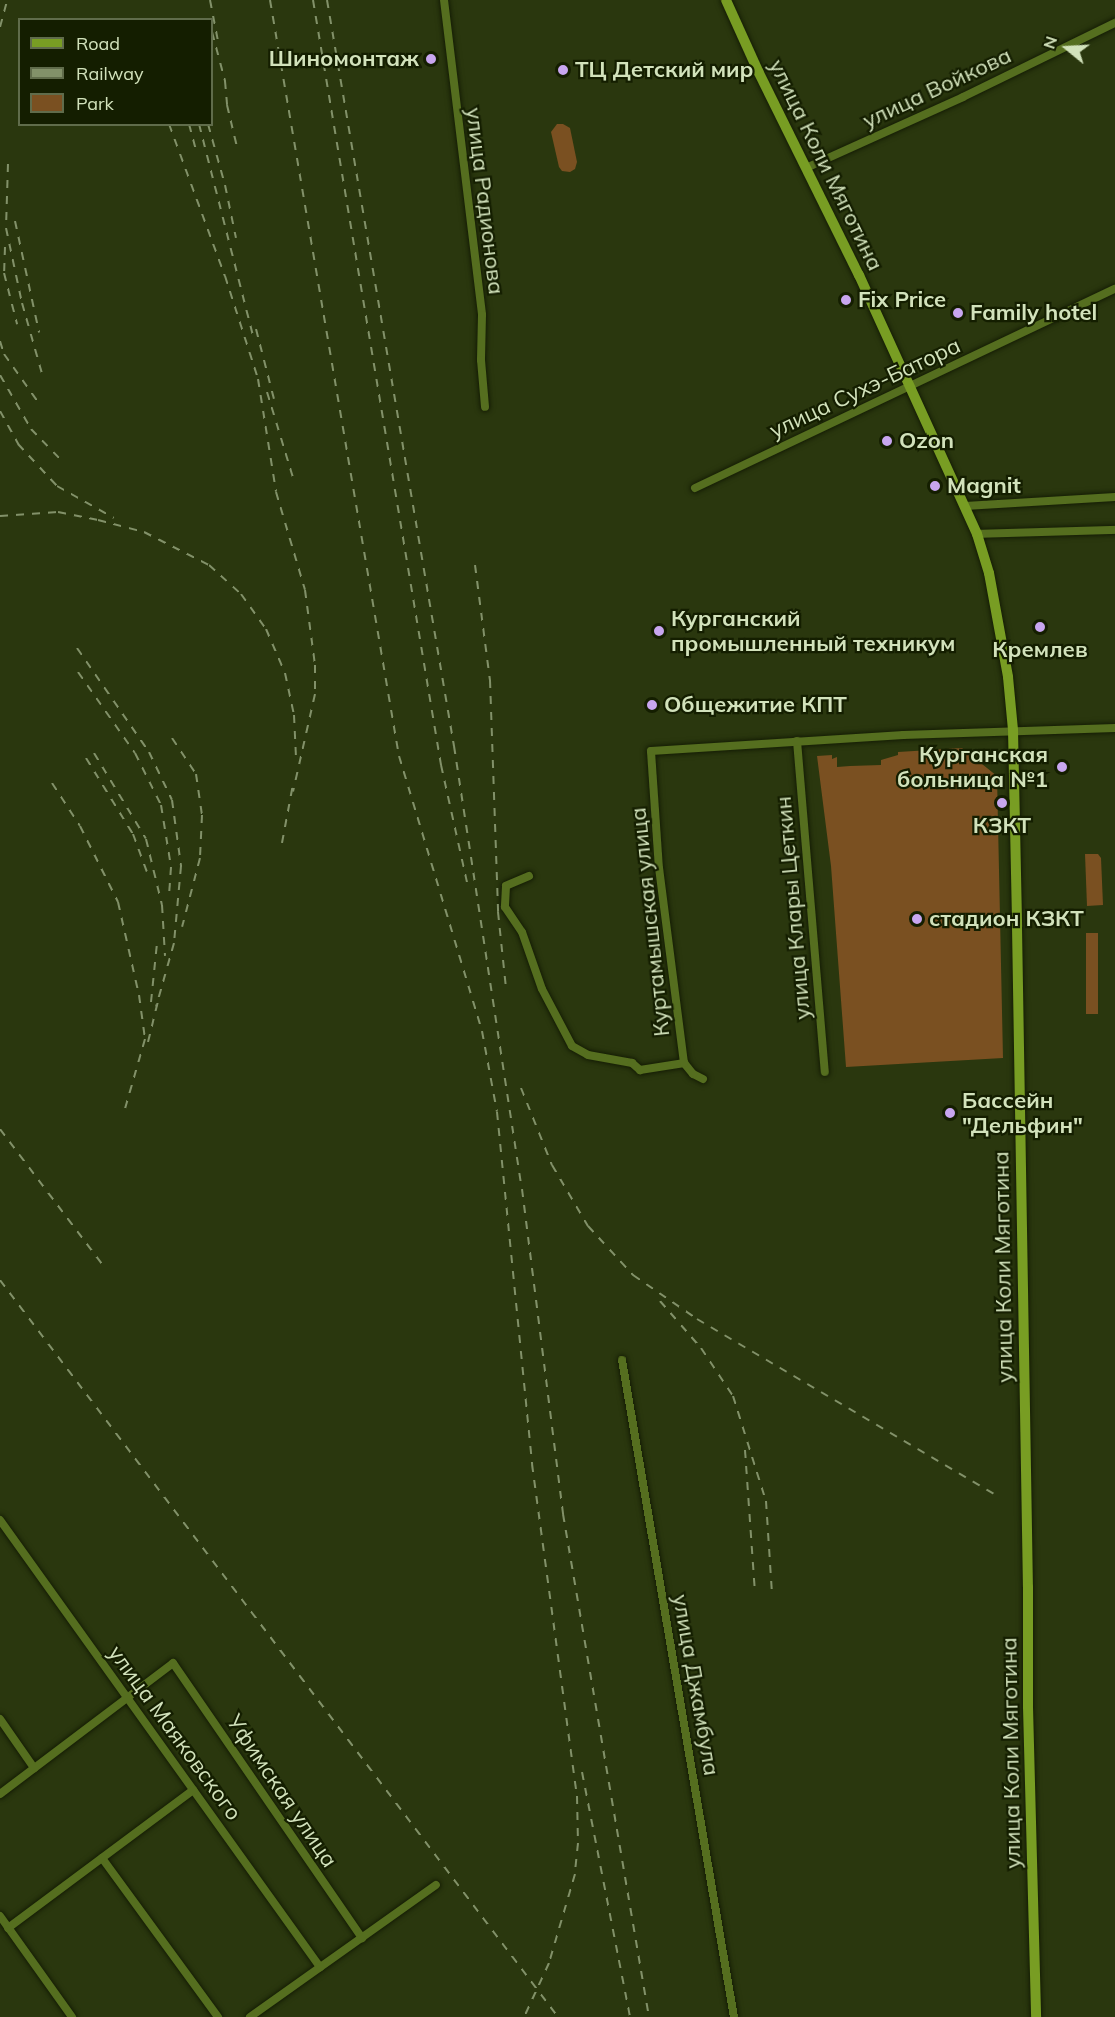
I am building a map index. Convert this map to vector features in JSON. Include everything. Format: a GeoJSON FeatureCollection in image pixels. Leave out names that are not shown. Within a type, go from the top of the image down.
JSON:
{"type":"FeatureCollection","features":[{"type":"Feature","properties":{"kind":"main road","name":"улица Коли Мяготина"},"geometry":{"type":"LineString","coordinates":[[726,0],[859,275],[978,534],[989,573],[1008,676],[1013,730],[1028,1575],[1028,1707],[1036,2017]]}},
{"type":"Feature","properties":{"kind":"street","name":"улица Радионова"},"geometry":{"type":"LineString","coordinates":[[444,0],[482,315],[481,360],[485,407]]}},
{"type":"Feature","properties":{"kind":"street","name":"улица Войкова"},"geometry":{"type":"LineString","coordinates":[[806,168],[953,102],[1115,23]]}},
{"type":"Feature","properties":{"kind":"street","name":"улица Сухэ-Батора"},"geometry":{"type":"LineString","coordinates":[[695,488],[1115,289]]}},
{"type":"Feature","properties":{"kind":"street"},"geometry":{"type":"LineString","coordinates":[[966,506],[1115,497]]}},
{"type":"Feature","properties":{"kind":"street"},"geometry":{"type":"LineString","coordinates":[[978,534],[1115,530]]}},
{"type":"Feature","properties":{"kind":"street"},"geometry":{"type":"LineString","coordinates":[[797,741],[1013,730],[1115,728]]}},
{"type":"Feature","properties":{"kind":"street","name":"Куртамышская улица"},"geometry":{"type":"LineString","coordinates":[[703,1079],[693,1074],[684,1063],[659,869],[651,751],[797,741]]}},
{"type":"Feature","properties":{"kind":"street","name":"улица Клары Цеткин"},"geometry":{"type":"LineString","coordinates":[[797,741],[825,1072]]}},
{"type":"Feature","properties":{"kind":"street"},"geometry":{"type":"LineString","coordinates":[[529,876],[506,886],[505,907],[522,932],[542,989],[572,1046],[588,1055],[632,1063],[640,1070],[684,1063]]}},
{"type":"Feature","properties":{"kind":"street","name":"улица Джамбула"},"geometry":{"type":"LineString","coordinates":[[622,1359],[734,2017]]}},
{"type":"Feature","properties":{"kind":"street","name":"улица Маяковского"},"geometry":{"type":"LineString","coordinates":[[0,1520],[320,1967]]}},
{"type":"Feature","properties":{"kind":"street","name":"Уфимская улица"},"geometry":{"type":"LineString","coordinates":[[128,1698],[173,1663],[362,1938]]}},
{"type":"Feature","properties":{"kind":"street"},"geometry":{"type":"LineString","coordinates":[[0,1794],[128,1698]]}},
{"type":"Feature","properties":{"kind":"street"},"geometry":{"type":"LineString","coordinates":[[0,1719],[34,1768]]}},
{"type":"Feature","properties":{"kind":"street"},"geometry":{"type":"LineString","coordinates":[[8,1928],[193,1790]]}},
{"type":"Feature","properties":{"kind":"street"},"geometry":{"type":"LineString","coordinates":[[102,1858],[218,2017]]}},
{"type":"Feature","properties":{"kind":"street"},"geometry":{"type":"LineString","coordinates":[[250,2017],[436,1885]]}},
{"type":"Feature","properties":{"kind":"street"},"geometry":{"type":"LineString","coordinates":[[0,1916],[72,2017]]}},
{"type":"Feature","properties":{"kind":"green space"},"geometry":{"type":"Polygon","coordinates":[[[557,124],[570,128],[577,162],[575,169],[570,172],[562,171],[559,167],[551,132],[557,124]]]}},
{"type":"Feature","properties":{"kind":"green space","name":"стадион КЗКТ"},"geometry":{"type":"Polygon","coordinates":[[[962,748],[997,776],[1003,1058],[846,1067],[831,866],[817,756],[832,755],[832,759],[837,757],[837,767],[881,765],[881,760],[898,755],[898,752],[962,748]]]}},
{"type":"Feature","properties":{"kind":"green space"},"geometry":{"type":"Polygon","coordinates":[[[1085,854],[1098,854],[1101,858],[1103,905],[1087,906],[1085,854]]]}},
{"type":"Feature","properties":{"kind":"green space"},"geometry":{"type":"Polygon","coordinates":[[[1086,933],[1098,933],[1098,1014],[1086,1014],[1086,933]]]}},
{"type":"Feature","properties":{"kind":"railway"},"geometry":{"type":"LineString","coordinates":[[0,27],[7,0]]}},
{"type":"Feature","properties":{"kind":"railway"},"geometry":{"type":"LineString","coordinates":[[210,0],[218,41]]}},
{"type":"Feature","properties":{"kind":"railway"},"geometry":{"type":"LineString","coordinates":[[270,0],[399,756],[482,1031],[497,1112],[532,1464],[577,1796],[578,1843],[575,1874],[549,1963],[524,2017]]}},
{"type":"Feature","properties":{"kind":"railway"},"geometry":{"type":"LineString","coordinates":[[313,0],[441,765],[467,882]]}},
{"type":"Feature","properties":{"kind":"railway"},"geometry":{"type":"LineString","coordinates":[[327,0],[454,746],[522,1189],[563,1514],[649,2017]]}},
{"type":"Feature","properties":{"kind":"railway"},"geometry":{"type":"LineString","coordinates":[[213,36],[225,81],[227,105],[238,151]]}},
{"type":"Feature","properties":{"kind":"railway"},"geometry":{"type":"LineString","coordinates":[[170,126],[225,276],[258,379],[276,492],[305,590],[315,665],[315,694],[293,792]]}},
{"type":"Feature","properties":{"kind":"railway"},"geometry":{"type":"LineString","coordinates":[[190,126],[197,153]]}},
{"type":"Feature","properties":{"kind":"railway"},"geometry":{"type":"LineString","coordinates":[[200,126],[254,340]]}},
{"type":"Feature","properties":{"kind":"railway"},"geometry":{"type":"LineString","coordinates":[[209,126],[225,185],[236,238]]}},
{"type":"Feature","properties":{"kind":"railway"},"geometry":{"type":"LineString","coordinates":[[8,164],[6,228],[22,303],[43,377]]}},
{"type":"Feature","properties":{"kind":"railway"},"geometry":{"type":"LineString","coordinates":[[15,221],[39,332]]}},
{"type":"Feature","properties":{"kind":"railway"},"geometry":{"type":"LineString","coordinates":[[5,247],[4,273],[17,324]]}},
{"type":"Feature","properties":{"kind":"railway"},"geometry":{"type":"LineString","coordinates":[[256,329],[274,399]]}},
{"type":"Feature","properties":{"kind":"railway"},"geometry":{"type":"LineString","coordinates":[[0,341],[4,354],[38,402]]}},
{"type":"Feature","properties":{"kind":"railway"},"geometry":{"type":"LineString","coordinates":[[0,375],[31,429],[61,460]]}},
{"type":"Feature","properties":{"kind":"railway"},"geometry":{"type":"LineString","coordinates":[[267,392],[294,481]]}},
{"type":"Feature","properties":{"kind":"railway"},"geometry":{"type":"LineString","coordinates":[[0,411],[18,444],[57,486],[114,518]]}},
{"type":"Feature","properties":{"kind":"railway"},"geometry":{"type":"LineString","coordinates":[[0,516],[58,512],[98,520],[144,532],[209,565],[241,594],[266,629],[285,673],[294,715],[296,757]]}},
{"type":"Feature","properties":{"kind":"railway"},"geometry":{"type":"LineString","coordinates":[[475,565],[490,680],[498,912],[506,988]]}},
{"type":"Feature","properties":{"kind":"railway"},"geometry":{"type":"LineString","coordinates":[[77,648],[149,752],[172,800],[181,866],[174,943],[156,1007]]}},
{"type":"Feature","properties":{"kind":"railway"},"geometry":{"type":"LineString","coordinates":[[78,672],[135,753],[161,805],[171,867],[169,899]]}},
{"type":"Feature","properties":{"kind":"railway"},"geometry":{"type":"LineString","coordinates":[[172,738],[196,774],[202,815],[200,858],[182,927]]}},
{"type":"Feature","properties":{"kind":"railway"},"geometry":{"type":"LineString","coordinates":[[94,753],[146,839],[162,905],[165,956]]}},
{"type":"Feature","properties":{"kind":"railway"},"geometry":{"type":"LineString","coordinates":[[86,758],[133,834],[147,872]]}},
{"type":"Feature","properties":{"kind":"railway"},"geometry":{"type":"LineString","coordinates":[[52,783],[80,826],[118,902],[139,995],[145,1039],[124,1112]]}},
{"type":"Feature","properties":{"kind":"railway"},"geometry":{"type":"LineString","coordinates":[[282,843],[293,784]]}},
{"type":"Feature","properties":{"kind":"railway"},"geometry":{"type":"LineString","coordinates":[[151,1002],[157,943]]}},
{"type":"Feature","properties":{"kind":"railway"},"geometry":{"type":"LineString","coordinates":[[148,1042],[158,1001]]}},
{"type":"Feature","properties":{"kind":"railway"},"geometry":{"type":"LineString","coordinates":[[521,1088],[552,1165],[588,1226],[633,1275],[697,1319],[998,1496]]}},
{"type":"Feature","properties":{"kind":"railway"},"geometry":{"type":"LineString","coordinates":[[0,1129],[105,1268]]}},
{"type":"Feature","properties":{"kind":"railway"},"geometry":{"type":"LineString","coordinates":[[0,1280],[558,2017]]}},
{"type":"Feature","properties":{"kind":"railway"},"geometry":{"type":"LineString","coordinates":[[660,1301],[701,1348],[733,1396],[766,1501],[772,1594]]}},
{"type":"Feature","properties":{"kind":"railway"},"geometry":{"type":"LineString","coordinates":[[745,1450],[755,1593]]}},
{"type":"Feature","properties":{"kind":"railway"},"geometry":{"type":"LineString","coordinates":[[582,1772],[630,2017]]}},
{"type":"Feature","properties":{"kind":"place","name":"Шиномонтаж"},"geometry":{"type":"Point","coordinates":[431,59]}},
{"type":"Feature","properties":{"kind":"place","name":"ТЦ Детский мир"},"geometry":{"type":"Point","coordinates":[563,70]}},
{"type":"Feature","properties":{"kind":"place","name":"Fix Price"},"geometry":{"type":"Point","coordinates":[846,300]}},
{"type":"Feature","properties":{"kind":"place","name":"Family hotel"},"geometry":{"type":"Point","coordinates":[958,313]}},
{"type":"Feature","properties":{"kind":"place","name":"Ozon"},"geometry":{"type":"Point","coordinates":[887,441]}},
{"type":"Feature","properties":{"kind":"place","name":"Magnit"},"geometry":{"type":"Point","coordinates":[935,486]}},
{"type":"Feature","properties":{"kind":"place","name":"Кремлев"},"geometry":{"type":"Point","coordinates":[1040,627]}},
{"type":"Feature","properties":{"kind":"place","name":"Курганский промышленный техникум"},"geometry":{"type":"Point","coordinates":[659,631]}},
{"type":"Feature","properties":{"kind":"place","name":"Общежитие КПТ"},"geometry":{"type":"Point","coordinates":[652,705]}},
{"type":"Feature","properties":{"kind":"place","name":"Курганская больница №1"},"geometry":{"type":"Point","coordinates":[1062,767]}},
{"type":"Feature","properties":{"kind":"place","name":"КЗКТ"},"geometry":{"type":"Point","coordinates":[1002,803]}},
{"type":"Feature","properties":{"kind":"place","name":"стадион КЗКТ"},"geometry":{"type":"Point","coordinates":[917,919]}},
{"type":"Feature","properties":{"kind":"place","name":"Бассейн \"Дельфин\""},"geometry":{"type":"Point","coordinates":[950,1113]}}]}
